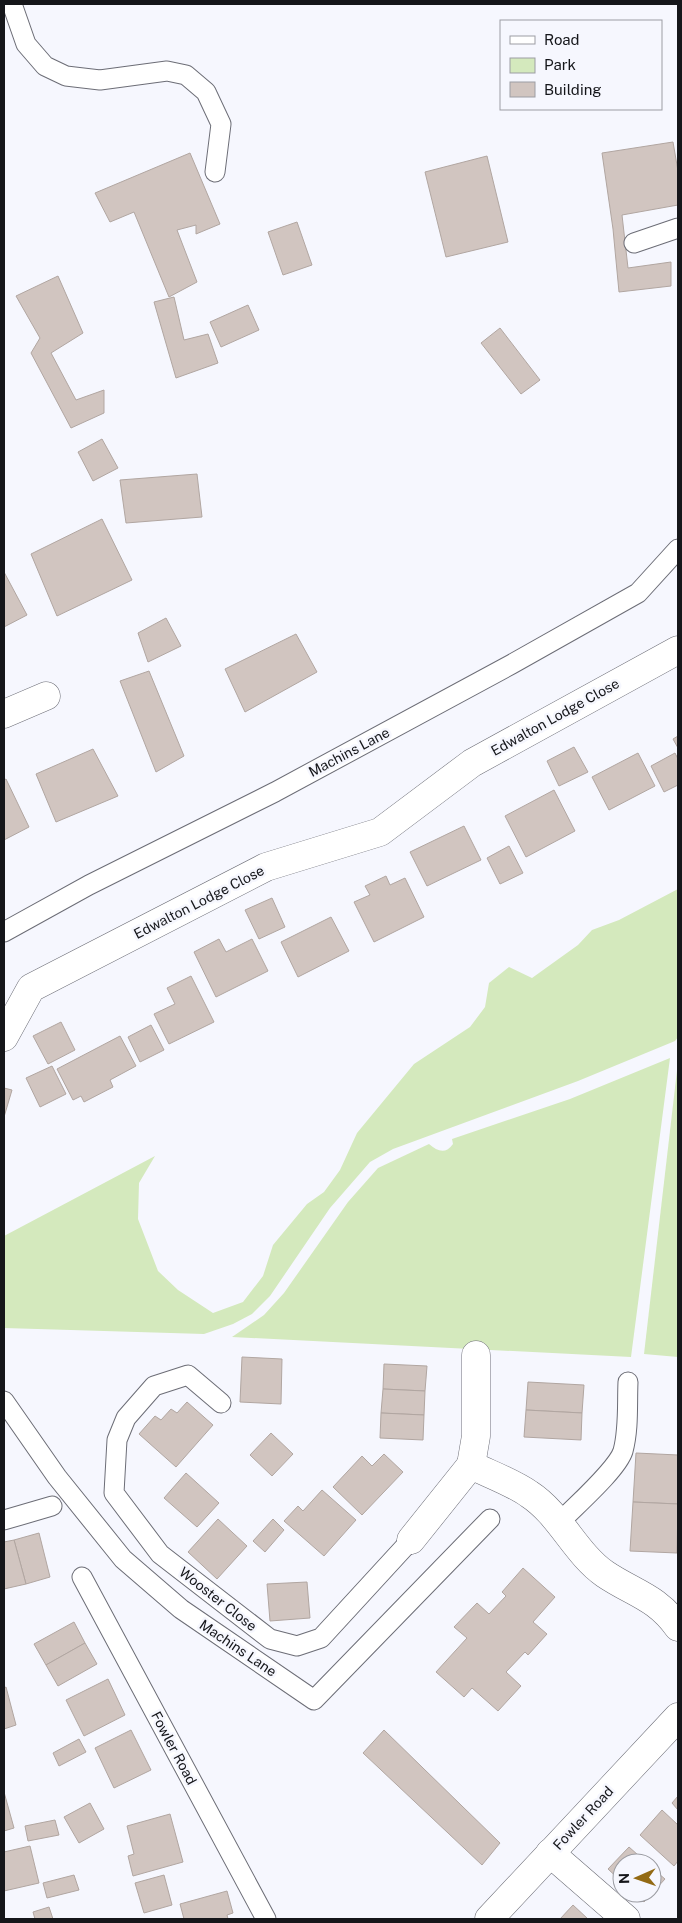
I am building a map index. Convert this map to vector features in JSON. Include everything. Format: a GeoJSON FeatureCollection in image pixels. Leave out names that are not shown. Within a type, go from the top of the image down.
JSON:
{"type":"FeatureCollection","features":[{"type":"Feature","properties":{"kind":"street","name":"Edwalton Lodge Close"},"geometry":{"type":"LineString","coordinates":[[4,1037],[31,988],[266,867],[380,832],[472,763],[678,650]]}},
{"type":"Feature","properties":{"kind":"street"},"geometry":{"type":"LineString","coordinates":[[4,714],[46,696]]}},
{"type":"Feature","properties":{"kind":"street","name":"Wooster Close"},"geometry":{"type":"LineString","coordinates":[[411,1540],[471,1465],[476,1436],[476,1355]]}},
{"type":"Feature","properties":{"kind":"street"},"geometry":{"type":"LineString","coordinates":[[471,1465],[530,1494],[559,1523],[578,1549],[605,1573],[650,1597],[678,1627]]}},
{"type":"Feature","properties":{"kind":"street","name":"Fowler Road"},"geometry":{"type":"LineString","coordinates":[[489,1919],[678,1717]]}},
{"type":"Feature","properties":{"kind":"street"},"geometry":{"type":"LineString","coordinates":[[550,1853],[626,1919]]}},
{"type":"Feature","properties":{"kind":"lane"},"geometry":{"type":"LineString","coordinates":[[12,4],[26,44],[45,66],[66,76],[100,80],[167,71],[186,75],[206,92],[221,124],[215,172]]}},
{"type":"Feature","properties":{"kind":"lane"},"geometry":{"type":"LineString","coordinates":[[634,243],[678,228]]}},
{"type":"Feature","properties":{"kind":"lane","name":"Machins Lane"},"geometry":{"type":"LineString","coordinates":[[4,932],[89,885],[275,792],[630,598],[638,593],[678,549]]}},
{"type":"Feature","properties":{"kind":"lane","name":"Wooster Close"},"geometry":{"type":"LineString","coordinates":[[221,1403],[188,1375],[154,1386],[126,1418],[117,1440],[114,1493],[160,1554],[270,1639],[297,1646],[322,1638],[411,1540]]}},
{"type":"Feature","properties":{"kind":"lane"},"geometry":{"type":"LineString","coordinates":[[559,1523],[610,1470],[622,1453],[626,1435],[628,1382]]}},
{"type":"Feature","properties":{"kind":"lane","name":"Machins Lane"},"geometry":{"type":"LineString","coordinates":[[4,1401],[57,1477],[122,1559],[181,1609],[314,1700],[490,1519]]}},
{"type":"Feature","properties":{"kind":"lane"},"geometry":{"type":"LineString","coordinates":[[4,1520],[52,1506]]}},
{"type":"Feature","properties":{"kind":"lane","name":"Fowler Road"},"geometry":{"type":"LineString","coordinates":[[82,1577],[266,1919]]}},
{"type":"Feature","properties":{"kind":"green space"},"geometry":{"type":"Polygon","coordinates":[[[678,889],[678,1037],[675,1041],[578,1081],[393,1149],[370,1162],[330,1208],[270,1296],[252,1314],[233,1324],[204,1334],[4,1328],[4,1236],[155,1156],[139,1183],[138,1219],[158,1271],[178,1290],[213,1313],[243,1302],[263,1276],[273,1245],[307,1204],[324,1192],[340,1170],[357,1133],[414,1064],[470,1027],[485,1007],[489,983],[509,967],[532,978],[578,945],[592,930],[619,920],[678,889]]]}},
{"type":"Feature","properties":{"kind":"green space"},"geometry":{"type":"Polygon","coordinates":[[[670,1058],[631,1357],[232,1337],[264,1315],[284,1293],[348,1202],[378,1168],[429,1144],[436,1149],[445,1151],[453,1144],[452,1139],[570,1099],[670,1058]]]}},
{"type":"Feature","properties":{"kind":"green space"},"geometry":{"type":"Polygon","coordinates":[[[678,1062],[678,1357],[644,1354],[678,1062]]]}},
{"type":"Feature","properties":{"kind":"building"},"geometry":{"type":"Polygon","coordinates":[[[673,142],[678,171],[678,205],[622,215],[628,268],[671,262],[671,286],[619,292],[613,229],[602,153],[673,142]]]}},
{"type":"Feature","properties":{"kind":"building"},"geometry":{"type":"Polygon","coordinates":[[[190,153],[220,224],[196,234],[196,225],[177,230],[197,282],[169,297],[134,212],[110,222],[95,193],[190,153]]]}},
{"type":"Feature","properties":{"kind":"building"},"geometry":{"type":"Polygon","coordinates":[[[487,156],[508,242],[446,257],[425,172],[487,156]]]}},
{"type":"Feature","properties":{"kind":"building"},"geometry":{"type":"Polygon","coordinates":[[[297,222],[312,265],[283,275],[268,232],[297,222]]]}},
{"type":"Feature","properties":{"kind":"building"},"geometry":{"type":"Polygon","coordinates":[[[58,276],[83,333],[51,353],[76,400],[104,390],[104,413],[71,428],[31,353],[40,338],[16,296],[58,276]]]}},
{"type":"Feature","properties":{"kind":"building"},"geometry":{"type":"Polygon","coordinates":[[[174,297],[184,340],[208,334],[218,363],[176,378],[154,302],[174,297]]]}},
{"type":"Feature","properties":{"kind":"building"},"geometry":{"type":"Polygon","coordinates":[[[248,305],[259,330],[221,347],[210,322],[248,305]]]}},
{"type":"Feature","properties":{"kind":"building"},"geometry":{"type":"Polygon","coordinates":[[[500,328],[540,380],[521,394],[481,343],[500,328]]]}},
{"type":"Feature","properties":{"kind":"building"},"geometry":{"type":"Polygon","coordinates":[[[102,439],[118,468],[93,481],[78,452],[102,439]]]}},
{"type":"Feature","properties":{"kind":"building"},"geometry":{"type":"Polygon","coordinates":[[[197,474],[202,517],[126,523],[120,480],[197,474]]]}},
{"type":"Feature","properties":{"kind":"building"},"geometry":{"type":"Polygon","coordinates":[[[102,519],[132,580],[57,616],[31,554],[102,519]]]}},
{"type":"Feature","properties":{"kind":"building"},"geometry":{"type":"Polygon","coordinates":[[[4,572],[27,615],[4,627],[4,572]]]}},
{"type":"Feature","properties":{"kind":"building"},"geometry":{"type":"Polygon","coordinates":[[[166,618],[181,646],[148,662],[138,633],[166,618]]]}},
{"type":"Feature","properties":{"kind":"building"},"geometry":{"type":"Polygon","coordinates":[[[296,634],[317,672],[245,712],[225,669],[296,634]]]}},
{"type":"Feature","properties":{"kind":"building"},"geometry":{"type":"Polygon","coordinates":[[[149,671],[184,756],[156,772],[120,681],[149,671]]]}},
{"type":"Feature","properties":{"kind":"building"},"geometry":{"type":"Polygon","coordinates":[[[678,736],[678,748],[673,739],[678,736]]]}},
{"type":"Feature","properties":{"kind":"building"},"geometry":{"type":"Polygon","coordinates":[[[574,747],[588,772],[559,786],[547,761],[574,747]]]}},
{"type":"Feature","properties":{"kind":"building"},"geometry":{"type":"Polygon","coordinates":[[[93,749],[118,796],[56,822],[36,774],[93,749]]]}},
{"type":"Feature","properties":{"kind":"building"},"geometry":{"type":"Polygon","coordinates":[[[638,753],[655,786],[609,810],[592,777],[638,753]]]}},
{"type":"Feature","properties":{"kind":"building"},"geometry":{"type":"Polygon","coordinates":[[[675,753],[678,759],[678,785],[664,792],[651,766],[675,753]]]}},
{"type":"Feature","properties":{"kind":"building"},"geometry":{"type":"Polygon","coordinates":[[[6,779],[29,827],[4,840],[4,780],[6,779]]]}},
{"type":"Feature","properties":{"kind":"building"},"geometry":{"type":"Polygon","coordinates":[[[554,790],[575,831],[526,857],[505,816],[554,790]]]}},
{"type":"Feature","properties":{"kind":"building"},"geometry":{"type":"Polygon","coordinates":[[[464,826],[481,860],[427,886],[410,852],[464,826]]]}},
{"type":"Feature","properties":{"kind":"building"},"geometry":{"type":"Polygon","coordinates":[[[509,846],[523,873],[500,884],[487,858],[509,846]]]}},
{"type":"Feature","properties":{"kind":"building"},"geometry":{"type":"Polygon","coordinates":[[[386,876],[390,885],[405,878],[424,917],[374,942],[354,902],[370,895],[365,886],[386,876]]]}},
{"type":"Feature","properties":{"kind":"building"},"geometry":{"type":"Polygon","coordinates":[[[272,898],[285,927],[259,939],[245,910],[272,898]]]}},
{"type":"Feature","properties":{"kind":"building"},"geometry":{"type":"Polygon","coordinates":[[[331,917],[349,951],[298,977],[281,942],[331,917]]]}},
{"type":"Feature","properties":{"kind":"building"},"geometry":{"type":"Polygon","coordinates":[[[219,939],[226,952],[252,939],[268,971],[216,997],[194,952],[219,939]]]}},
{"type":"Feature","properties":{"kind":"building"},"geometry":{"type":"Polygon","coordinates":[[[191,976],[214,1022],[169,1044],[154,1014],[175,1004],[167,988],[191,976]]]}},
{"type":"Feature","properties":{"kind":"building"},"geometry":{"type":"Polygon","coordinates":[[[61,1022],[75,1050],[48,1064],[33,1036],[61,1022]]]}},
{"type":"Feature","properties":{"kind":"building"},"geometry":{"type":"Polygon","coordinates":[[[151,1025],[164,1050],[140,1062],[128,1037],[151,1025]]]}},
{"type":"Feature","properties":{"kind":"building"},"geometry":{"type":"Polygon","coordinates":[[[120,1036],[136,1066],[110,1080],[113,1087],[84,1102],[81,1096],[73,1100],[57,1069],[120,1036]]]}},
{"type":"Feature","properties":{"kind":"building"},"geometry":{"type":"Polygon","coordinates":[[[52,1066],[66,1094],[40,1107],[26,1078],[52,1066]]]}},
{"type":"Feature","properties":{"kind":"building"},"geometry":{"type":"Polygon","coordinates":[[[4,1088],[12,1090],[4,1117],[4,1088]]]}},
{"type":"Feature","properties":{"kind":"building"},"geometry":{"type":"Polygon","coordinates":[[[242,1357],[282,1359],[281,1404],[240,1402],[242,1357]]]}},
{"type":"Feature","properties":{"kind":"building"},"geometry":{"type":"Polygon","coordinates":[[[384,1364],[427,1366],[425,1391],[383,1389],[384,1364]]]}},
{"type":"Feature","properties":{"kind":"building"},"geometry":{"type":"Polygon","coordinates":[[[528,1382],[584,1385],[582,1413],[526,1410],[528,1382]]]}},
{"type":"Feature","properties":{"kind":"building"},"geometry":{"type":"Polygon","coordinates":[[[383,1389],[425,1391],[424,1415],[381,1413],[383,1389]]]}},
{"type":"Feature","properties":{"kind":"building"},"geometry":{"type":"Polygon","coordinates":[[[187,1402],[213,1425],[176,1467],[139,1434],[155,1416],[161,1420],[171,1409],[177,1413],[187,1402]]]}},
{"type":"Feature","properties":{"kind":"building"},"geometry":{"type":"Polygon","coordinates":[[[526,1410],[582,1413],[581,1440],[524,1437],[526,1410]]]}},
{"type":"Feature","properties":{"kind":"building"},"geometry":{"type":"Polygon","coordinates":[[[381,1413],[424,1415],[423,1440],[380,1438],[381,1413]]]}},
{"type":"Feature","properties":{"kind":"building"},"geometry":{"type":"Polygon","coordinates":[[[271,1433],[293,1454],[272,1476],[250,1455],[271,1433]]]}},
{"type":"Feature","properties":{"kind":"building"},"geometry":{"type":"Polygon","coordinates":[[[636,1453],[678,1455],[678,1504],[633,1502],[636,1453]]]}},
{"type":"Feature","properties":{"kind":"building"},"geometry":{"type":"Polygon","coordinates":[[[384,1454],[403,1472],[362,1515],[333,1487],[362,1456],[372,1466],[384,1454]]]}},
{"type":"Feature","properties":{"kind":"building"},"geometry":{"type":"Polygon","coordinates":[[[186,1473],[219,1503],[197,1527],[164,1498],[186,1473]]]}},
{"type":"Feature","properties":{"kind":"building"},"geometry":{"type":"Polygon","coordinates":[[[322,1490],[356,1520],[324,1556],[284,1521],[298,1506],[303,1511],[322,1490]]]}},
{"type":"Feature","properties":{"kind":"building"},"geometry":{"type":"Polygon","coordinates":[[[633,1502],[678,1504],[677,1553],[630,1551],[633,1502]]]}},
{"type":"Feature","properties":{"kind":"building"},"geometry":{"type":"Polygon","coordinates":[[[218,1519],[247,1546],[217,1579],[188,1552],[218,1519]]]}},
{"type":"Feature","properties":{"kind":"building"},"geometry":{"type":"Polygon","coordinates":[[[273,1519],[284,1530],[265,1552],[253,1541],[273,1519]]]}},
{"type":"Feature","properties":{"kind":"building"},"geometry":{"type":"Polygon","coordinates":[[[39,1533],[50,1577],[26,1584],[14,1540],[39,1533]]]}},
{"type":"Feature","properties":{"kind":"building"},"geometry":{"type":"Polygon","coordinates":[[[14,1540],[26,1584],[4,1589],[4,1542],[14,1540]]]}},
{"type":"Feature","properties":{"kind":"building"},"geometry":{"type":"Polygon","coordinates":[[[523,1568],[555,1597],[533,1622],[547,1634],[528,1655],[525,1652],[506,1672],[521,1686],[498,1711],[472,1688],[464,1697],[436,1672],[467,1638],[454,1627],[477,1603],[489,1614],[506,1596],[502,1592],[523,1568]]]}},
{"type":"Feature","properties":{"kind":"building"},"geometry":{"type":"Polygon","coordinates":[[[307,1582],[310,1618],[270,1621],[267,1584],[307,1582]]]}},
{"type":"Feature","properties":{"kind":"building"},"geometry":{"type":"Polygon","coordinates":[[[74,1622],[85,1643],[46,1665],[34,1644],[74,1622]]]}},
{"type":"Feature","properties":{"kind":"building"},"geometry":{"type":"Polygon","coordinates":[[[85,1643],[97,1664],[58,1686],[46,1665],[85,1643]]]}},
{"type":"Feature","properties":{"kind":"building"},"geometry":{"type":"Polygon","coordinates":[[[108,1679],[125,1715],[84,1736],[66,1700],[108,1679]]]}},
{"type":"Feature","properties":{"kind":"building"},"geometry":{"type":"Polygon","coordinates":[[[6,1687],[16,1725],[4,1729],[4,1688],[6,1687]]]}},
{"type":"Feature","properties":{"kind":"building"},"geometry":{"type":"Polygon","coordinates":[[[131,1730],[151,1770],[114,1788],[95,1748],[131,1730]]]}},
{"type":"Feature","properties":{"kind":"building"},"geometry":{"type":"Polygon","coordinates":[[[384,1730],[500,1843],[482,1865],[363,1753],[384,1730]]]}},
{"type":"Feature","properties":{"kind":"building"},"geometry":{"type":"Polygon","coordinates":[[[79,1739],[86,1752],[59,1766],[53,1753],[79,1739]]]}},
{"type":"Feature","properties":{"kind":"building"},"geometry":{"type":"Polygon","coordinates":[[[4,1792],[14,1828],[4,1831],[4,1792]]]}},
{"type":"Feature","properties":{"kind":"building"},"geometry":{"type":"Polygon","coordinates":[[[678,1796],[678,1810],[672,1803],[678,1796]]]}},
{"type":"Feature","properties":{"kind":"building"},"geometry":{"type":"Polygon","coordinates":[[[90,1803],[104,1829],[79,1843],[64,1817],[90,1803]]]}},
{"type":"Feature","properties":{"kind":"building"},"geometry":{"type":"Polygon","coordinates":[[[662,1810],[678,1825],[678,1861],[674,1866],[662,1853],[640,1835],[662,1810]]]}},
{"type":"Feature","properties":{"kind":"building"},"geometry":{"type":"Polygon","coordinates":[[[170,1814],[183,1862],[133,1876],[128,1856],[134,1854],[127,1826],[170,1814]]]}},
{"type":"Feature","properties":{"kind":"building"},"geometry":{"type":"Polygon","coordinates":[[[55,1820],[59,1835],[28,1841],[25,1826],[55,1820]]]}},
{"type":"Feature","properties":{"kind":"building"},"geometry":{"type":"Polygon","coordinates":[[[30,1846],[39,1883],[4,1891],[4,1852],[30,1846]]]}},
{"type":"Feature","properties":{"kind":"building"},"geometry":{"type":"Polygon","coordinates":[[[629,1847],[636,1853],[623,1853],[629,1847]]]}},
{"type":"Feature","properties":{"kind":"building"},"geometry":{"type":"Polygon","coordinates":[[[612,1865],[612,1873],[608,1869],[612,1865]]]}},
{"type":"Feature","properties":{"kind":"building"},"geometry":{"type":"Polygon","coordinates":[[[74,1875],[79,1890],[47,1898],[43,1883],[74,1875]]]}},
{"type":"Feature","properties":{"kind":"building"},"geometry":{"type":"Polygon","coordinates":[[[164,1875],[172,1905],[144,1913],[135,1883],[164,1875]]]}},
{"type":"Feature","properties":{"kind":"building"},"geometry":{"type":"Polygon","coordinates":[[[227,1891],[233,1913],[227,1915],[228,1919],[184,1919],[180,1904],[227,1891]]]}},
{"type":"Feature","properties":{"kind":"building"},"geometry":{"type":"Polygon","coordinates":[[[573,1905],[588,1919],[560,1919],[573,1905]]]}},
{"type":"Feature","properties":{"kind":"building"},"geometry":{"type":"Polygon","coordinates":[[[49,1907],[53,1919],[35,1919],[33,1912],[49,1907]]]}}]}
